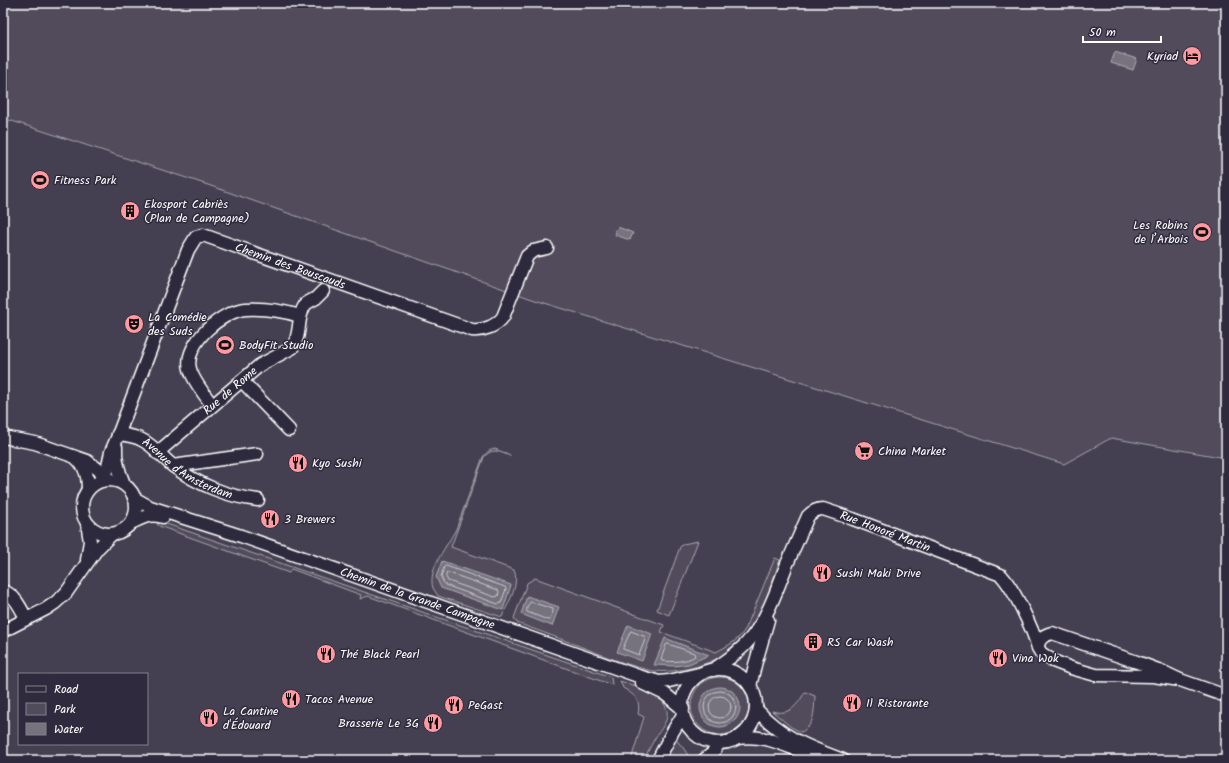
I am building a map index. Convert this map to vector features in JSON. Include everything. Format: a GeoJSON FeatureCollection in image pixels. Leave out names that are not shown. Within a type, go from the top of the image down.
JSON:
{"type":"FeatureCollection","features":[{"type":"Feature","properties":{"kind":"street","name":"Chemin des Bouscauds"},"geometry":{"type":"LineString","coordinates":[[105,480],[110,452],[118,436],[188,250],[196,236],[203,235],[478,331],[497,323],[503,317],[526,256],[533,251],[547,248]]}},
{"type":"Feature","properties":{"kind":"street"},"geometry":{"type":"LineString","coordinates":[[212,405],[192,376],[189,368],[191,353],[204,333],[220,319],[245,309],[288,312],[300,316],[305,305],[323,291]]}},
{"type":"Feature","properties":{"kind":"street","name":"Rue de Rome"},"geometry":{"type":"LineString","coordinates":[[157,452],[267,361],[294,346],[299,332],[300,316]]}},
{"type":"Feature","properties":{"kind":"street"},"geometry":{"type":"LineString","coordinates":[[242,381],[289,430]]}},
{"type":"Feature","properties":{"kind":"street","name":"Chemin des Bouscauds"},"geometry":{"type":"LineString","coordinates":[[82,460],[105,453],[118,436]]}},
{"type":"Feature","properties":{"kind":"street","name":"Chemin des Bouscauds"},"geometry":{"type":"LineString","coordinates":[[118,436],[116,456],[124,484]]}},
{"type":"Feature","properties":{"kind":"street","name":"Avenue d'Amsterdam"},"geometry":{"type":"LineString","coordinates":[[118,436],[143,440],[173,466],[188,476],[216,490],[238,497],[258,500]]}},
{"type":"Feature","properties":{"kind":"street"},"geometry":{"type":"LineString","coordinates":[[3,437],[35,443],[82,460],[97,468],[105,480]]}},
{"type":"Feature","properties":{"kind":"street"},"geometry":{"type":"LineString","coordinates":[[173,466],[257,454]]}},
{"type":"Feature","properties":{"kind":"street"},"geometry":{"type":"LineString","coordinates":[[82,460],[81,463],[85,470],[88,490]]}},
{"type":"Feature","properties":{"kind":"street"},"geometry":{"type":"LineString","coordinates":[[83,569],[88,554],[90,541],[87,523],[82,510],[84,496],[88,490],[97,483],[105,480],[117,481],[124,484],[130,490],[136,506],[135,515],[131,523],[126,528],[112,534],[98,532],[87,523]]}},
{"type":"Feature","properties":{"kind":"street","name":"Chemin de la Grande Campagne"},"geometry":{"type":"LineString","coordinates":[[134,498],[150,507],[248,539],[638,676],[659,682],[669,681],[708,671]]}},
{"type":"Feature","properties":{"kind":"street","name":"Rue Honoré Martin"},"geometry":{"type":"LineString","coordinates":[[750,686],[777,591],[792,551],[808,516],[815,510],[819,509],[824,509],[998,573],[1006,582],[1023,610],[1041,653],[1053,661],[1096,675],[1153,676],[1180,680]]}},
{"type":"Feature","properties":{"kind":"street","name":"Chemin de la Grande Campagne"},"geometry":{"type":"LineString","coordinates":[[131,523],[146,515],[152,514],[205,530],[637,681],[665,694],[683,712]]}},
{"type":"Feature","properties":{"kind":"street"},"geometry":{"type":"LineString","coordinates":[[3,631],[55,603],[66,593],[97,549],[112,534]]}},
{"type":"Feature","properties":{"kind":"street"},"geometry":{"type":"LineString","coordinates":[[3,591],[13,597],[26,618]]}},
{"type":"Feature","properties":{"kind":"street","name":"Rue Honoré Martin"},"geometry":{"type":"LineString","coordinates":[[708,671],[734,655],[753,636],[760,626],[777,591]]}},
{"type":"Feature","properties":{"kind":"street","name":"Rue Honoré Martin"},"geometry":{"type":"LineString","coordinates":[[1023,610],[1039,626],[1052,633],[1103,650],[1226,696]]}},
{"type":"Feature","properties":{"kind":"street"},"geometry":{"type":"LineString","coordinates":[[1038,645],[1044,635],[1052,633]]}},
{"type":"Feature","properties":{"kind":"street"},"geometry":{"type":"LineString","coordinates":[[1102,675],[1109,664],[1107,655],[1103,650]]}},
{"type":"Feature","properties":{"kind":"street"},"geometry":{"type":"LineString","coordinates":[[736,739],[746,731],[753,721],[756,709],[755,697],[750,686],[743,678],[734,673],[724,670],[708,671],[694,679],[687,688],[683,698],[683,712],[687,724],[700,738],[709,742],[719,743],[736,739],[756,737],[772,740],[823,760]]}},
{"type":"Feature","properties":{"kind":"street"},"geometry":{"type":"LineString","coordinates":[[756,709],[767,722],[789,737],[809,747],[843,760]]}},
{"type":"Feature","properties":{"kind":"street"},"geometry":{"type":"LineString","coordinates":[[658,760],[683,712]]}},
{"type":"Feature","properties":{"kind":"street"},"geometry":{"type":"LineString","coordinates":[[704,760],[713,753],[719,743]]}},
{"type":"Feature","properties":{"kind":"shaded area"},"geometry":{"type":"Polygon","coordinates":[[[3,118],[208,185],[535,300],[1064,464],[1111,438],[1226,458],[1226,760],[3,760],[3,118]]]}},
{"type":"Feature","properties":{"kind":"green space"},"geometry":{"type":"Polygon","coordinates":[[[3,3],[1226,3],[1226,458],[1111,438],[1064,464],[535,300],[208,185],[3,118],[3,3]]]}},
{"type":"Feature","properties":{"kind":"green space"},"geometry":{"type":"Polygon","coordinates":[[[495,449],[510,456],[493,451],[484,457],[451,547],[514,570],[516,582],[502,617],[438,596],[433,588],[432,581],[433,573],[439,557],[456,529],[483,457],[491,450],[495,449]]]}},
{"type":"Feature","properties":{"kind":"green space"},"geometry":{"type":"Polygon","coordinates":[[[161,522],[611,677],[612,685],[368,596],[360,599],[361,595],[291,569],[289,573],[157,524],[161,522]]]}},
{"type":"Feature","properties":{"kind":"green space"},"geometry":{"type":"Polygon","coordinates":[[[698,541],[669,615],[657,610],[680,547],[683,544],[698,541]]]}},
{"type":"Feature","properties":{"kind":"green space"},"geometry":{"type":"Polygon","coordinates":[[[775,558],[780,560],[769,591],[756,621],[744,639],[736,647],[715,660],[690,668],[653,671],[637,667],[517,623],[514,618],[527,583],[535,578],[664,625],[661,632],[716,652],[729,645],[746,628],[775,558]]]}},
{"type":"Feature","properties":{"kind":"green space"},"geometry":{"type":"Polygon","coordinates":[[[720,677],[731,679],[744,690],[747,695],[749,706],[747,717],[736,730],[731,733],[720,735],[709,733],[696,722],[693,717],[691,706],[693,695],[704,682],[709,679],[720,677]]]}},
{"type":"Feature","properties":{"kind":"green space"},"geometry":{"type":"Polygon","coordinates":[[[620,681],[650,692],[663,702],[666,709],[667,716],[665,722],[644,760],[631,760],[644,717],[638,714],[639,709],[636,698],[623,688],[620,681]]]}},
{"type":"Feature","properties":{"kind":"green space"},"geometry":{"type":"Polygon","coordinates":[[[805,692],[815,696],[813,717],[809,726],[801,732],[791,727],[772,711],[783,712],[792,709],[799,702],[805,692]]]}},
{"type":"Feature","properties":{"kind":"green space"},"geometry":{"type":"Polygon","coordinates":[[[674,737],[684,749],[691,760],[662,760],[674,737]]]}},
{"type":"Feature","properties":{"kind":"water"},"geometry":{"type":"Polygon","coordinates":[[[1115,52],[1137,59],[1133,70],[1111,63],[1115,52]]]}},
{"type":"Feature","properties":{"kind":"water"},"geometry":{"type":"Polygon","coordinates":[[[618,227],[633,233],[630,240],[615,235],[616,233],[614,231],[618,227]]]}},
{"type":"Feature","properties":{"kind":"water"},"geometry":{"type":"Polygon","coordinates":[[[442,561],[511,585],[503,610],[441,588],[436,577],[442,561]]]}},
{"type":"Feature","properties":{"kind":"water"},"geometry":{"type":"Polygon","coordinates":[[[527,596],[559,607],[552,626],[521,614],[527,596]]]}},
{"type":"Feature","properties":{"kind":"water"},"geometry":{"type":"Polygon","coordinates":[[[628,625],[652,634],[642,661],[617,652],[628,625]]]}},
{"type":"Feature","properties":{"kind":"water"},"geometry":{"type":"Polygon","coordinates":[[[665,638],[709,655],[689,664],[675,666],[654,665],[665,638]]]}},
{"type":"Feature","properties":{"kind":"water"},"geometry":{"type":"Polygon","coordinates":[[[724,687],[731,690],[737,696],[740,707],[739,715],[731,724],[724,727],[716,727],[709,724],[701,715],[700,703],[703,696],[712,688],[724,687]]]}},
{"type":"Feature","properties":{"kind":"place","name":"Kyriad"},"geometry":{"type":"Point","coordinates":[1192,56]}},
{"type":"Feature","properties":{"kind":"place","name":"Fitness Park"},"geometry":{"type":"Point","coordinates":[40,180]}},
{"type":"Feature","properties":{"kind":"place","name":"Ekosport Cabriès (Plan de Campagne)"},"geometry":{"type":"Point","coordinates":[130,211]}},
{"type":"Feature","properties":{"kind":"place","name":"Les Robins de l’Arbois"},"geometry":{"type":"Point","coordinates":[1202,232]}},
{"type":"Feature","properties":{"kind":"place","name":"La Comédie des Suds"},"geometry":{"type":"Point","coordinates":[134,324]}},
{"type":"Feature","properties":{"kind":"place","name":"BodyFit Studio"},"geometry":{"type":"Point","coordinates":[225,345]}},
{"type":"Feature","properties":{"kind":"place","name":"China Market"},"geometry":{"type":"Point","coordinates":[864,451]}},
{"type":"Feature","properties":{"kind":"place","name":"Kyo Sushi"},"geometry":{"type":"Point","coordinates":[298,463]}},
{"type":"Feature","properties":{"kind":"place","name":"3 Brewers"},"geometry":{"type":"Point","coordinates":[270,519]}},
{"type":"Feature","properties":{"kind":"place","name":"Sushi Maki Drive"},"geometry":{"type":"Point","coordinates":[822,573]}},
{"type":"Feature","properties":{"kind":"place","name":"RS Car Wash"},"geometry":{"type":"Point","coordinates":[813,642]}},
{"type":"Feature","properties":{"kind":"place","name":"Thé Black Pearl"},"geometry":{"type":"Point","coordinates":[326,654]}},
{"type":"Feature","properties":{"kind":"place","name":"Vina Wok"},"geometry":{"type":"Point","coordinates":[998,658]}},
{"type":"Feature","properties":{"kind":"place","name":"Tacos Avenue"},"geometry":{"type":"Point","coordinates":[291,699]}},
{"type":"Feature","properties":{"kind":"place","name":"Il Ristorante"},"geometry":{"type":"Point","coordinates":[852,703]}},
{"type":"Feature","properties":{"kind":"place","name":"PeGast"},"geometry":{"type":"Point","coordinates":[454,705]}},
{"type":"Feature","properties":{"kind":"place","name":"La Cantine d'Édouard"},"geometry":{"type":"Point","coordinates":[209,718]}},
{"type":"Feature","properties":{"kind":"place","name":"Brasserie Le 3G"},"geometry":{"type":"Point","coordinates":[433,723]}}]}
